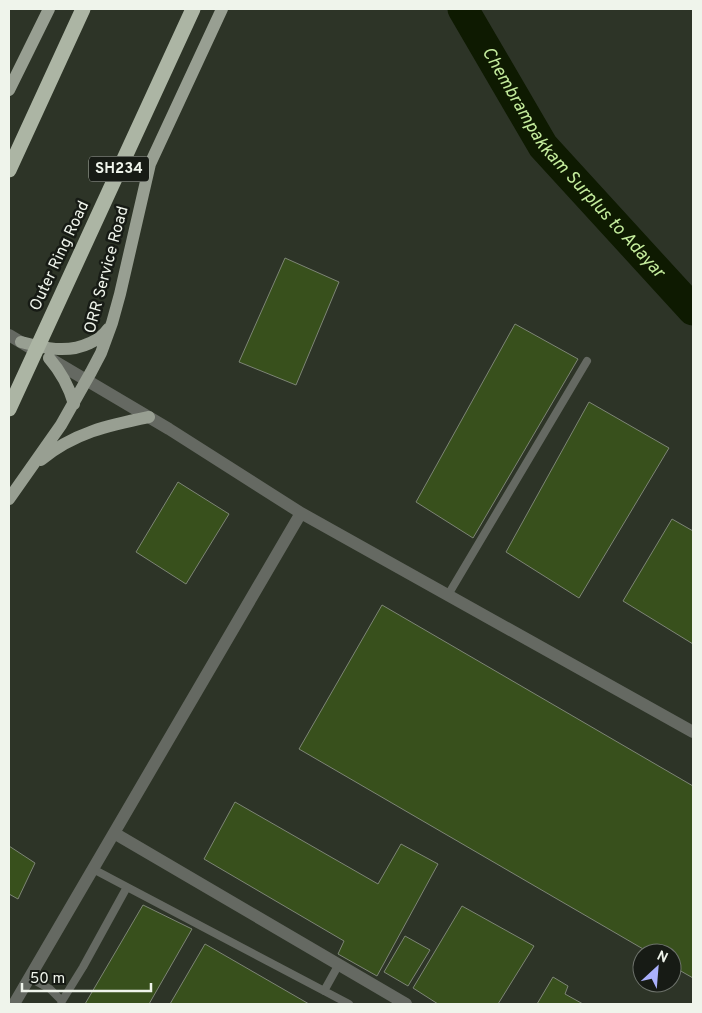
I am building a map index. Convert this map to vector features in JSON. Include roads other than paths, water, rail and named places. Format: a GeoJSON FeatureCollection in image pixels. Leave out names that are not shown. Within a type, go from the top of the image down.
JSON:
{"type":"FeatureCollection","features":[{"type":"Feature","properties":{"kind":"highway"},"geometry":{"type":"LineString","coordinates":[[9,170],[83,9]]}},
{"type":"Feature","properties":{"kind":"highway","name":"Outer Ring Road"},"geometry":{"type":"LineString","coordinates":[[9,409],[194,9]]}},
{"type":"Feature","properties":{"kind":"main road"},"geometry":{"type":"LineString","coordinates":[[9,90],[49,9]]}},
{"type":"Feature","properties":{"kind":"main road","name":"ORR Service Road"},"geometry":{"type":"LineString","coordinates":[[9,499],[61,425],[101,353],[120,294],[150,164],[222,9]]}},
{"type":"Feature","properties":{"kind":"main road"},"geometry":{"type":"LineString","coordinates":[[21,342],[55,349],[82,347],[104,335],[112,323]]}},
{"type":"Feature","properties":{"kind":"main road"},"geometry":{"type":"LineString","coordinates":[[49,358],[63,377],[74,404]]}},
{"type":"Feature","properties":{"kind":"main road"},"geometry":{"type":"LineString","coordinates":[[29,470],[48,454],[85,433],[149,417]]}},
{"type":"Feature","properties":{"kind":"street"},"geometry":{"type":"LineString","coordinates":[[9,335],[149,417],[301,512],[693,732]]}},
{"type":"Feature","properties":{"kind":"street"},"geometry":{"type":"LineString","coordinates":[[14,1004],[301,512]]}},
{"type":"Feature","properties":{"kind":"street"},"geometry":{"type":"LineString","coordinates":[[114,833],[406,1004]]}},
{"type":"Feature","properties":{"kind":"lane"},"geometry":{"type":"LineString","coordinates":[[448,594],[587,361]]}},
{"type":"Feature","properties":{"kind":"lane"},"geometry":{"type":"LineString","coordinates":[[93,869],[349,1004]]}},
{"type":"Feature","properties":{"kind":"lane"},"geometry":{"type":"LineString","coordinates":[[30,978],[50,989],[62,1002],[127,888]]}},
{"type":"Feature","properties":{"kind":"lane"},"geometry":{"type":"LineString","coordinates":[[324,991],[339,964]]}},
{"type":"Feature","properties":{"kind":"waterway","name":"Chembrampakkam Surplus to Adayar"},"geometry":{"type":"LineString","coordinates":[[463,9],[543,146],[693,310]]}}]}
